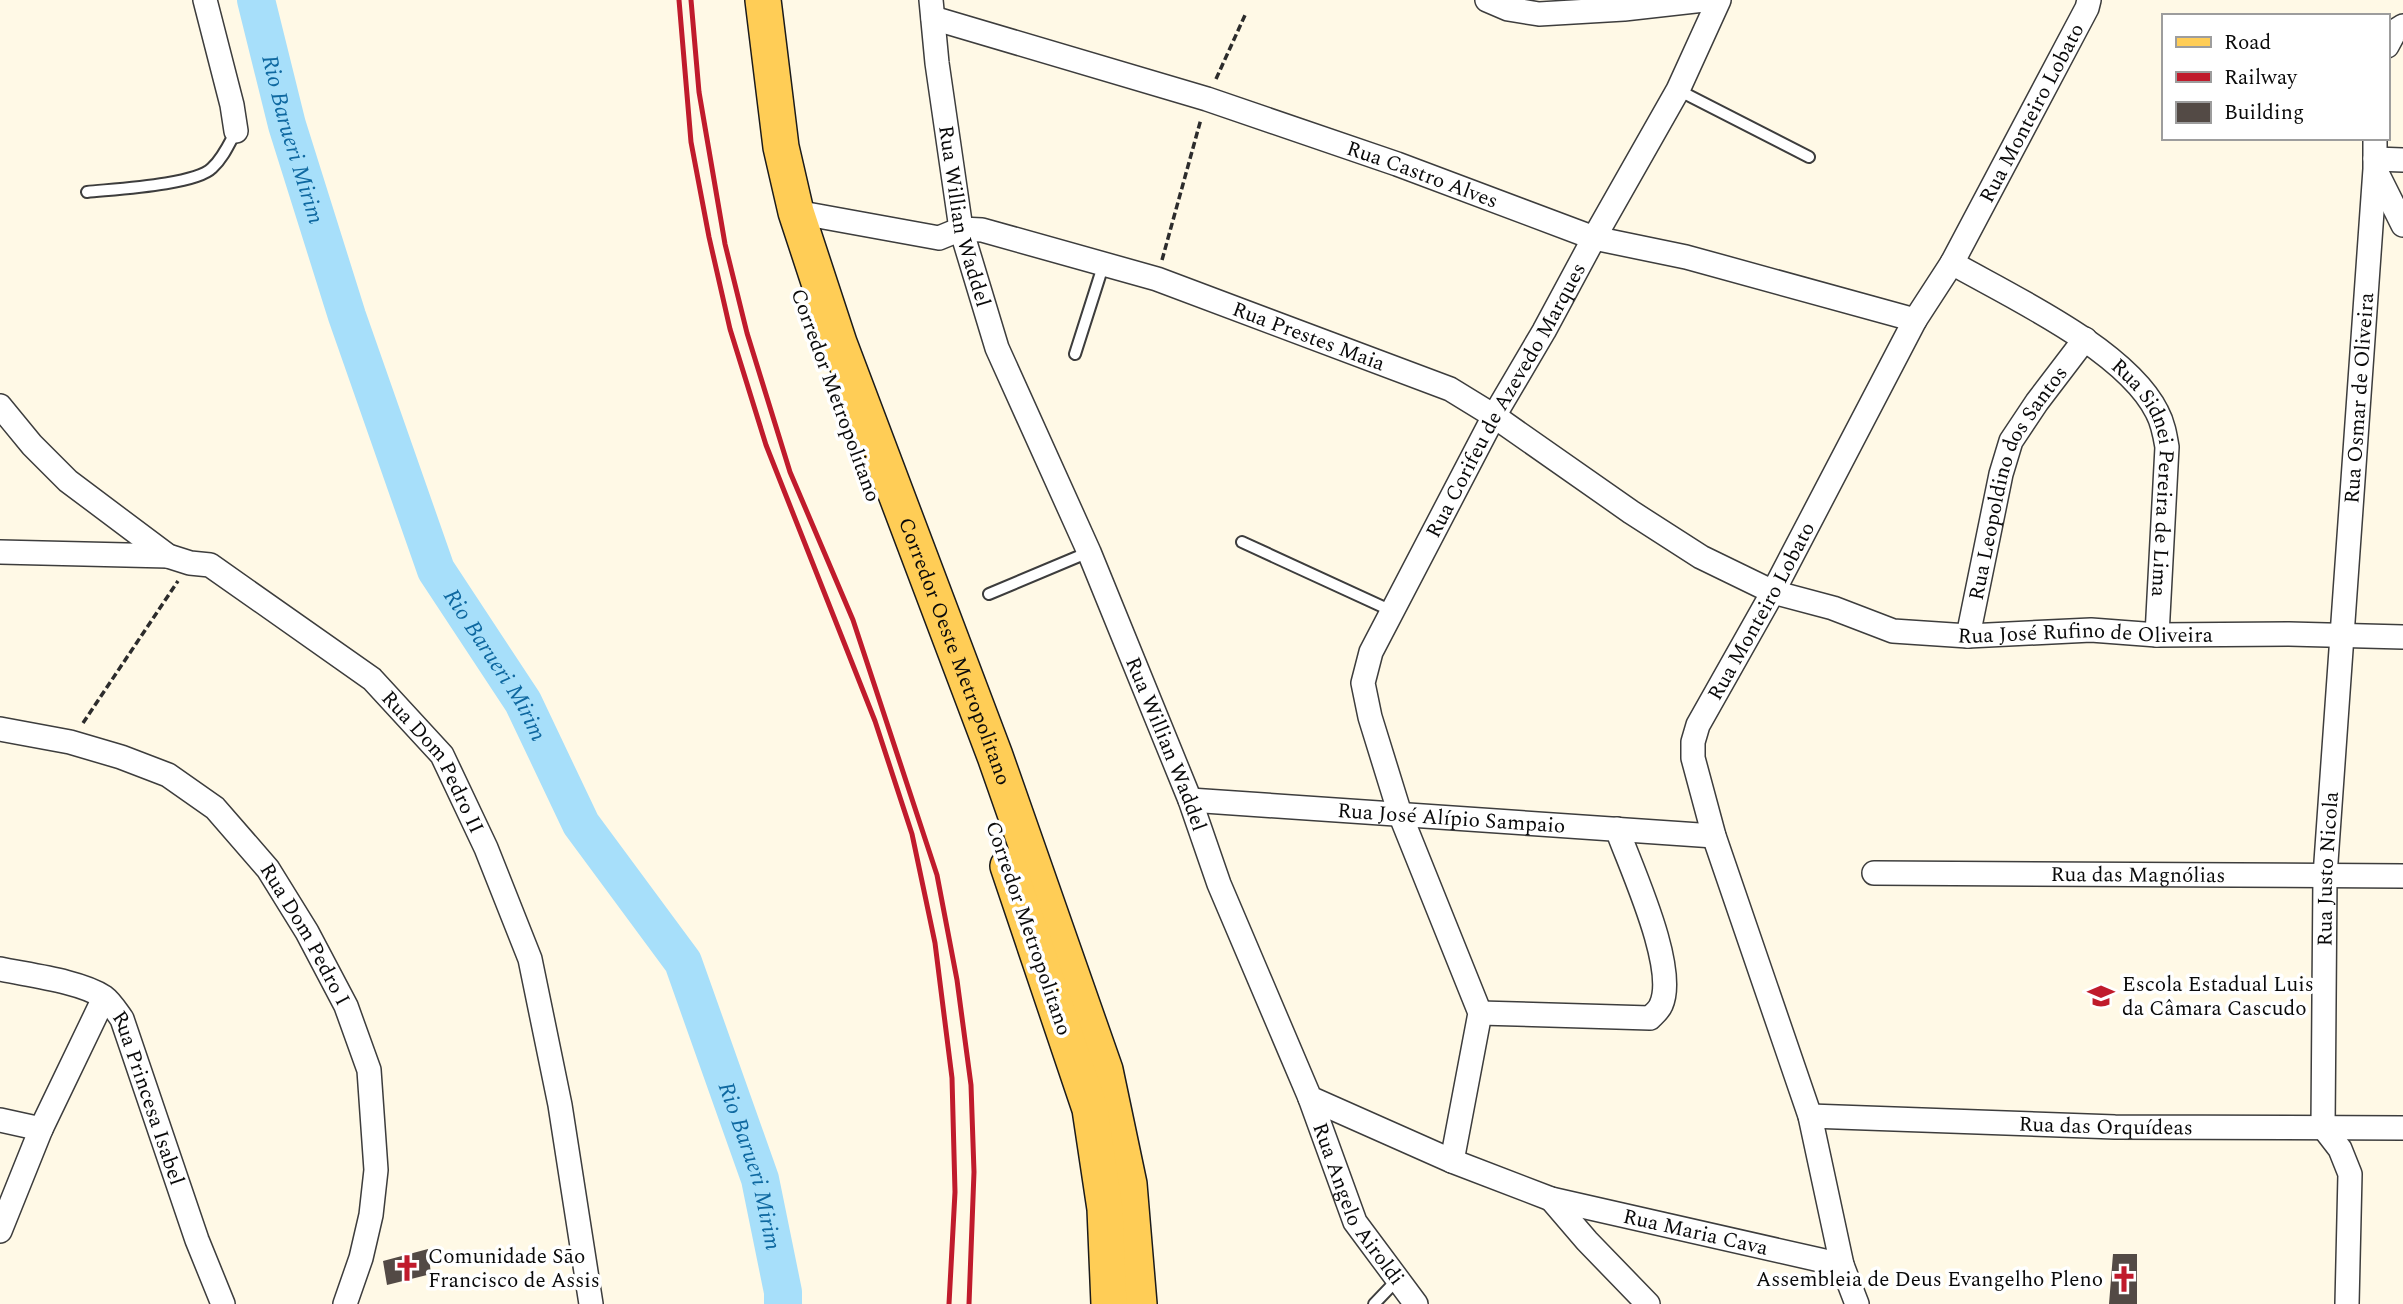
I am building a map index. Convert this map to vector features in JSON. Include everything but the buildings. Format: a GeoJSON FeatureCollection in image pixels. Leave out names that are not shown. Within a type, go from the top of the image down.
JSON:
{"type":"FeatureCollection","features":[{"type":"Feature","properties":{"kind":"main road","name":"Corredor Metropolitano"},"geometry":{"type":"LineString","coordinates":[[738,0],[759,146],[777,227],[820,357],[982,789],[1090,1109],[1105,1209],[1109,1304]]}},
{"type":"Feature","properties":{"kind":"main road","name":"Corredor Oeste Metropolitano"},"geometry":{"type":"LineString","coordinates":[[763,0],[781,147],[796,212],[839,343],[995,756],[1105,1070],[1129,1184],[1139,1304]]}},
{"type":"Feature","properties":{"kind":"main road"},"geometry":{"type":"LineString","coordinates":[[747,67],[759,91],[776,179],[796,212]]}},
{"type":"Feature","properties":{"kind":"street"},"geometry":{"type":"LineString","coordinates":[[205,0],[236,131]]}},
{"type":"Feature","properties":{"kind":"street"},"geometry":{"type":"LineString","coordinates":[[1487,0],[1539,13],[1624,9],[1701,0]]}},
{"type":"Feature","properties":{"kind":"street","name":"Rua Corifeu de Azevedo Marques"},"geometry":{"type":"LineString","coordinates":[[1480,1013],[1401,814],[1370,717],[1363,682],[1371,652],[1392,611],[1494,416],[1678,90],[1719,0]]}},
{"type":"Feature","properties":{"kind":"street","name":"Rua Monteiro Lobato"},"geometry":{"type":"LineString","coordinates":[[1857,1304],[1842,1265],[1810,1116],[1714,836],[1693,758],[1693,742],[1698,725],[1773,592],[1915,320],[1952,263],[2089,0]]}},
{"type":"Feature","properties":{"kind":"street","name":"Rua Castro Alves"},"geometry":{"type":"LineString","coordinates":[[932,9],[1398,164],[1594,237],[1686,257],[1915,320]]}},
{"type":"Feature","properties":{"kind":"street","name":"Rua Willian Waddel"},"geometry":{"type":"LineString","coordinates":[[932,9],[947,143],[961,229],[997,348],[1089,552],[1190,800],[1219,884],[1310,1098]]}},
{"type":"Feature","properties":{"kind":"street"},"geometry":{"type":"LineString","coordinates":[[2389,42],[2395,31],[2403,26]]}},
{"type":"Feature","properties":{"kind":"street"},"geometry":{"type":"LineString","coordinates":[[2375,156],[2403,160]]}},
{"type":"Feature","properties":{"kind":"street"},"geometry":{"type":"LineString","coordinates":[[2375,156],[2403,225]]}},
{"type":"Feature","properties":{"kind":"street","name":"Rua Osmar de Oliveira"},"geometry":{"type":"LineString","coordinates":[[2343,637],[2375,156]]}},
{"type":"Feature","properties":{"kind":"street","name":"Rua Prestes Maia"},"geometry":{"type":"LineString","coordinates":[[796,212],[939,237],[961,229],[982,230],[1157,279],[1409,373],[1457,392],[1701,557],[1773,592]]}},
{"type":"Feature","properties":{"kind":"street","name":"Rua Sidnei Pereira de Lima"},"geometry":{"type":"LineString","coordinates":[[1952,263],[2085,339],[2137,383],[2158,412],[2167,447],[2157,635]]}},
{"type":"Feature","properties":{"kind":"street","name":"Rua Leopoldino dos Santos"},"geometry":{"type":"LineString","coordinates":[[1968,636],[2001,474],[2011,441],[2085,339]]}},
{"type":"Feature","properties":{"kind":"street","name":"Rua Dom Pedro II"},"geometry":{"type":"LineString","coordinates":[[0,406],[68,481],[168,556],[190,563],[210,565],[372,679],[442,755],[486,848],[530,960],[560,1105],[591,1304]]}},
{"type":"Feature","properties":{"kind":"street"},"geometry":{"type":"LineString","coordinates":[[0,552],[168,556]]}},
{"type":"Feature","properties":{"kind":"street","name":"Rua José Rufino de Oliveira"},"geometry":{"type":"LineString","coordinates":[[1773,592],[1833,608],[1893,631],[1968,636],[2091,630],[2157,635],[2403,637]]}},
{"type":"Feature","properties":{"kind":"street","name":"Rua Justo Nicola"},"geometry":{"type":"LineString","coordinates":[[2323,1126],[2325,876],[2343,637]]}},
{"type":"Feature","properties":{"kind":"street","name":"Rua Dom Pedro I"},"geometry":{"type":"LineString","coordinates":[[0,729],[70,742],[168,775],[215,808],[268,869],[307,932],[346,1006],[369,1070],[376,1170],[371,1215],[361,1258],[345,1304]]}},
{"type":"Feature","properties":{"kind":"street","name":"Rua José Alípio Sampaio"},"geometry":{"type":"LineString","coordinates":[[1190,800],[1714,836]]}},
{"type":"Feature","properties":{"kind":"street"},"geometry":{"type":"LineString","coordinates":[[1452,1161],[1480,1013],[1650,1018],[1661,1006],[1665,986],[1660,945],[1617,829]]}},
{"type":"Feature","properties":{"kind":"street","name":"Rua das Magnólias"},"geometry":{"type":"LineString","coordinates":[[1874,873],[2403,876]]}},
{"type":"Feature","properties":{"kind":"street","name":"Rua Princesa Isabel"},"geometry":{"type":"LineString","coordinates":[[0,969],[60,981],[104,998],[122,1019],[197,1240],[223,1304]]}},
{"type":"Feature","properties":{"kind":"street"},"geometry":{"type":"LineString","coordinates":[[0,1231],[41,1129],[104,998]]}},
{"type":"Feature","properties":{"kind":"street"},"geometry":{"type":"LineString","coordinates":[[1310,1098],[1452,1161],[1551,1199],[1648,1304]]}},
{"type":"Feature","properties":{"kind":"street","name":"Rua Angelo Airoldi"},"geometry":{"type":"LineString","coordinates":[[1310,1098],[1354,1222],[1416,1304]]}},
{"type":"Feature","properties":{"kind":"street","name":"Rua das Orquídeas"},"geometry":{"type":"LineString","coordinates":[[1810,1116],[2115,1127],[2403,1128]]}},
{"type":"Feature","properties":{"kind":"street"},"geometry":{"type":"LineString","coordinates":[[0,1121],[41,1129]]}},
{"type":"Feature","properties":{"kind":"street"},"geometry":{"type":"LineString","coordinates":[[2323,1126],[2340,1149],[2350,1174],[2347,1304]]}},
{"type":"Feature","properties":{"kind":"street","name":"Rua Maria Cava"},"geometry":{"type":"LineString","coordinates":[[1551,1199],[1842,1265]]}},
{"type":"Feature","properties":{"kind":"lane"},"geometry":{"type":"LineString","coordinates":[[1678,90],[1809,157]]}},
{"type":"Feature","properties":{"kind":"lane"},"geometry":{"type":"LineString","coordinates":[[88,192],[184,180],[210,170],[226,151],[236,131]]}},
{"type":"Feature","properties":{"kind":"lane"},"geometry":{"type":"LineString","coordinates":[[1075,354],[1104,263]]}},
{"type":"Feature","properties":{"kind":"lane"},"geometry":{"type":"LineString","coordinates":[[1242,542],[1392,611]]}},
{"type":"Feature","properties":{"kind":"lane"},"geometry":{"type":"LineString","coordinates":[[989,594],[1089,552]]}},
{"type":"Feature","properties":{"kind":"lane"},"geometry":{"type":"LineString","coordinates":[[1374,1304],[1397,1280]]}},
{"type":"Feature","properties":{"kind":"path"},"geometry":{"type":"LineString","coordinates":[[1157,279],[1207,99],[1246,13]]}},
{"type":"Feature","properties":{"kind":"path"},"geometry":{"type":"LineString","coordinates":[[70,742],[190,563]]}},
{"type":"Feature","properties":{"kind":"waterway","name":"Rio Barueri Mirim"},"geometry":{"type":"LineString","coordinates":[[256,0],[287,125],[347,316],[436,570],[523,702],[581,824],[683,962],[760,1179],[783,1292],[783,1304]]}},
{"type":"Feature","properties":{"kind":"railway"},"geometry":{"type":"LineString","coordinates":[[679,0],[691,142],[730,329],[766,445],[875,721],[912,834],[935,943],[952,1078],[955,1192],[949,1304]]}},
{"type":"Feature","properties":{"kind":"railway"},"geometry":{"type":"LineString","coordinates":[[691,0],[699,92],[725,244],[747,333],[790,472],[853,620],[937,875],[957,980],[971,1085],[974,1172],[969,1304]]}},
{"type":"Feature","properties":{"kind":"place","name":"Escola Estadual Luis da Câmara Cascudo"},"geometry":{"type":"Point","coordinates":[2101,996]}},
{"type":"Feature","properties":{"kind":"place","name":"Comunidade São Francisco de Assis"},"geometry":{"type":"Point","coordinates":[407,1268]}},
{"type":"Feature","properties":{"kind":"place","name":"Assembleia de Deus Evangelho Pleno"},"geometry":{"type":"Point","coordinates":[2124,1279]}}]}
